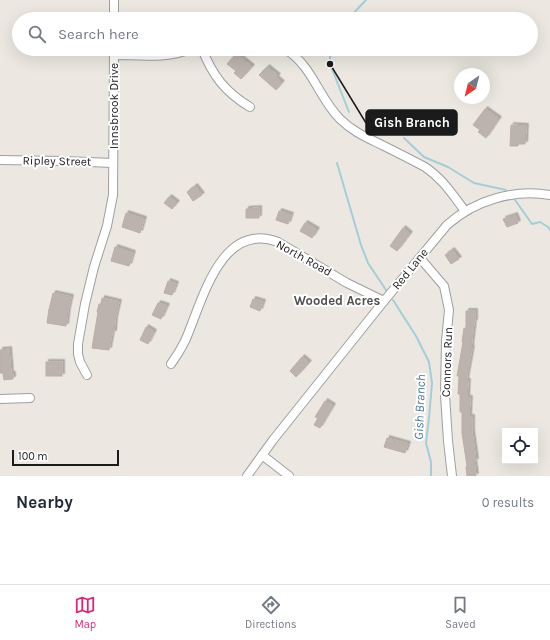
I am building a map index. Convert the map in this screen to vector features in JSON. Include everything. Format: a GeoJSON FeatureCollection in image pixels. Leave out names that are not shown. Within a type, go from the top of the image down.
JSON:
{"type":"FeatureCollection","features":[{"type":"Feature","properties":{"kind":"street"},"geometry":{"type":"LineString","coordinates":[[114,0],[114,12]]}},
{"type":"Feature","properties":{"kind":"street","name":"Innsbrook Drive"},"geometry":{"type":"LineString","coordinates":[[87,375],[78,354],[80,330],[85,304],[110,212],[113,195],[114,56]]}},
{"type":"Feature","properties":{"kind":"street"},"geometry":{"type":"LineString","coordinates":[[205,56],[212,71],[221,84],[239,101],[250,107]]}},
{"type":"Feature","properties":{"kind":"street"},"geometry":{"type":"LineString","coordinates":[[295,56],[309,72],[331,108],[339,118],[359,134],[426,167],[435,173],[443,181],[465,211]]}},
{"type":"Feature","properties":{"kind":"street","name":"Ripley Street"},"geometry":{"type":"LineString","coordinates":[[0,160],[114,163]]}},
{"type":"Feature","properties":{"kind":"street","name":"Red Lane"},"geometry":{"type":"LineString","coordinates":[[247,476],[273,440],[447,224],[465,211],[496,198],[529,193],[550,195]]}},
{"type":"Feature","properties":{"kind":"street","name":"North Road"},"geometry":{"type":"LineString","coordinates":[[171,364],[185,340],[209,281],[216,268],[225,256],[247,240],[261,238],[278,242],[347,283],[384,301]]}},
{"type":"Feature","properties":{"kind":"street","name":"Connors Run"},"geometry":{"type":"LineString","coordinates":[[420,258],[444,286],[449,310],[446,341],[445,395],[452,476]]}},
{"type":"Feature","properties":{"kind":"street"},"geometry":{"type":"LineString","coordinates":[[0,399],[30,398]]}},
{"type":"Feature","properties":{"kind":"street"},"geometry":{"type":"LineString","coordinates":[[262,455],[289,476]]}},
{"type":"Feature","properties":{"kind":"building"},"geometry":{"type":"Polygon","coordinates":[[[234,56],[238,56],[252,67],[241,79],[234,73],[236,71],[227,64],[234,56]]]}},
{"type":"Feature","properties":{"kind":"building"},"geometry":{"type":"Polygon","coordinates":[[[267,67],[278,76],[276,78],[282,83],[276,90],[259,75],[267,67]]]}},
{"type":"Feature","properties":{"kind":"building"},"geometry":{"type":"Polygon","coordinates":[[[485,109],[499,119],[486,138],[478,132],[480,130],[473,125],[485,109]]]}},
{"type":"Feature","properties":{"kind":"building"},"geometry":{"type":"Polygon","coordinates":[[[511,125],[526,126],[525,144],[510,146],[511,125]]]}},
{"type":"Feature","properties":{"kind":"building"},"geometry":{"type":"Polygon","coordinates":[[[195,186],[202,195],[193,201],[187,192],[195,186]]]}},
{"type":"Feature","properties":{"kind":"building"},"geometry":{"type":"Polygon","coordinates":[[[169,197],[177,203],[172,209],[164,203],[169,197]]]}},
{"type":"Feature","properties":{"kind":"building"},"geometry":{"type":"Polygon","coordinates":[[[259,208],[259,218],[246,218],[246,209],[259,208]]]}},
{"type":"Feature","properties":{"kind":"building"},"geometry":{"type":"Polygon","coordinates":[[[279,211],[291,215],[288,224],[276,220],[279,211]]]}},
{"type":"Feature","properties":{"kind":"building"},"geometry":{"type":"Polygon","coordinates":[[[126,213],[144,219],[140,233],[122,227],[126,213]]]}},
{"type":"Feature","properties":{"kind":"building"},"geometry":{"type":"Polygon","coordinates":[[[515,215],[518,223],[507,227],[503,219],[515,215]]]}},
{"type":"Feature","properties":{"kind":"building"},"geometry":{"type":"Polygon","coordinates":[[[305,223],[317,230],[312,238],[300,231],[305,223]]]}},
{"type":"Feature","properties":{"kind":"building"},"geometry":{"type":"Polygon","coordinates":[[[403,228],[410,234],[397,251],[390,246],[403,228]]]}},
{"type":"Feature","properties":{"kind":"building"},"geometry":{"type":"Polygon","coordinates":[[[115,247],[133,253],[129,266],[111,261],[115,247]]]}},
{"type":"Feature","properties":{"kind":"building"},"geometry":{"type":"Polygon","coordinates":[[[452,250],[459,259],[451,264],[445,255],[452,250]]]}},
{"type":"Feature","properties":{"kind":"building"},"geometry":{"type":"Polygon","coordinates":[[[168,281],[176,284],[172,295],[164,293],[168,281]]]}},
{"type":"Feature","properties":{"kind":"building"},"geometry":{"type":"Polygon","coordinates":[[[53,293],[71,297],[66,326],[47,323],[53,293]]]}},
{"type":"Feature","properties":{"kind":"building"},"geometry":{"type":"Polygon","coordinates":[[[102,298],[119,302],[115,319],[114,333],[112,333],[109,350],[92,348],[97,312],[102,298]]]}},
{"type":"Feature","properties":{"kind":"building"},"geometry":{"type":"Polygon","coordinates":[[[253,299],[263,302],[260,311],[250,307],[253,299]]]}},
{"type":"Feature","properties":{"kind":"building"},"geometry":{"type":"Polygon","coordinates":[[[158,303],[167,306],[161,319],[152,315],[158,303]]]}},
{"type":"Feature","properties":{"kind":"building"},"geometry":{"type":"Polygon","coordinates":[[[466,311],[475,311],[472,348],[466,381],[468,381],[467,398],[470,398],[469,417],[472,417],[476,476],[467,476],[462,433],[462,412],[460,412],[460,394],[458,394],[459,376],[457,376],[464,328],[466,329],[466,311]]]}},
{"type":"Feature","properties":{"kind":"building"},"geometry":{"type":"Polygon","coordinates":[[[146,327],[154,332],[148,344],[140,340],[146,327]]]}},
{"type":"Feature","properties":{"kind":"building"},"geometry":{"type":"Polygon","coordinates":[[[9,349],[11,374],[13,374],[13,379],[4,380],[3,373],[0,373],[0,350],[9,349]]]}},
{"type":"Feature","properties":{"kind":"building"},"geometry":{"type":"Polygon","coordinates":[[[302,357],[309,363],[296,377],[290,371],[302,357]]]}},
{"type":"Feature","properties":{"kind":"building"},"geometry":{"type":"Polygon","coordinates":[[[46,362],[62,362],[62,376],[46,376],[46,362]]]}},
{"type":"Feature","properties":{"kind":"building"},"geometry":{"type":"Polygon","coordinates":[[[325,401],[333,406],[320,428],[314,425],[318,418],[315,417],[325,401]]]}},
{"type":"Feature","properties":{"kind":"building"},"geometry":{"type":"Polygon","coordinates":[[[387,438],[408,444],[405,453],[384,447],[387,438]]]}},
{"type":"Feature","properties":{"kind":"waterway","name":"Gish Branch"},"geometry":{"type":"LineString","coordinates":[[355,12],[366,0]]}},
{"type":"Feature","properties":{"kind":"waterway","name":"Gish Branch"},"geometry":{"type":"LineString","coordinates":[[330,56],[330,64],[349,112]]}},
{"type":"Feature","properties":{"kind":"waterway"},"geometry":{"type":"LineString","coordinates":[[404,138],[424,157],[448,167],[474,183],[506,190]]}},
{"type":"Feature","properties":{"kind":"waterway","name":"Gish Branch"},"geometry":{"type":"LineString","coordinates":[[337,163],[361,245],[368,263],[386,290]]}},
{"type":"Feature","properties":{"kind":"waterway"},"geometry":{"type":"LineString","coordinates":[[515,200],[532,224],[540,222],[550,230]]}},
{"type":"Feature","properties":{"kind":"waterway","name":"Gish Branch"},"geometry":{"type":"LineString","coordinates":[[393,300],[416,336],[429,362],[432,383],[426,443],[431,462],[431,476]]}},
{"type":"Feature","properties":{"kind":"place","name":"Gish Branch"},"geometry":{"type":"Point","coordinates":[330,64]}},
{"type":"Feature","properties":{"kind":"district","name":"Wooded Acres"},"geometry":{"type":"Point","coordinates":[337,300]}}]}
